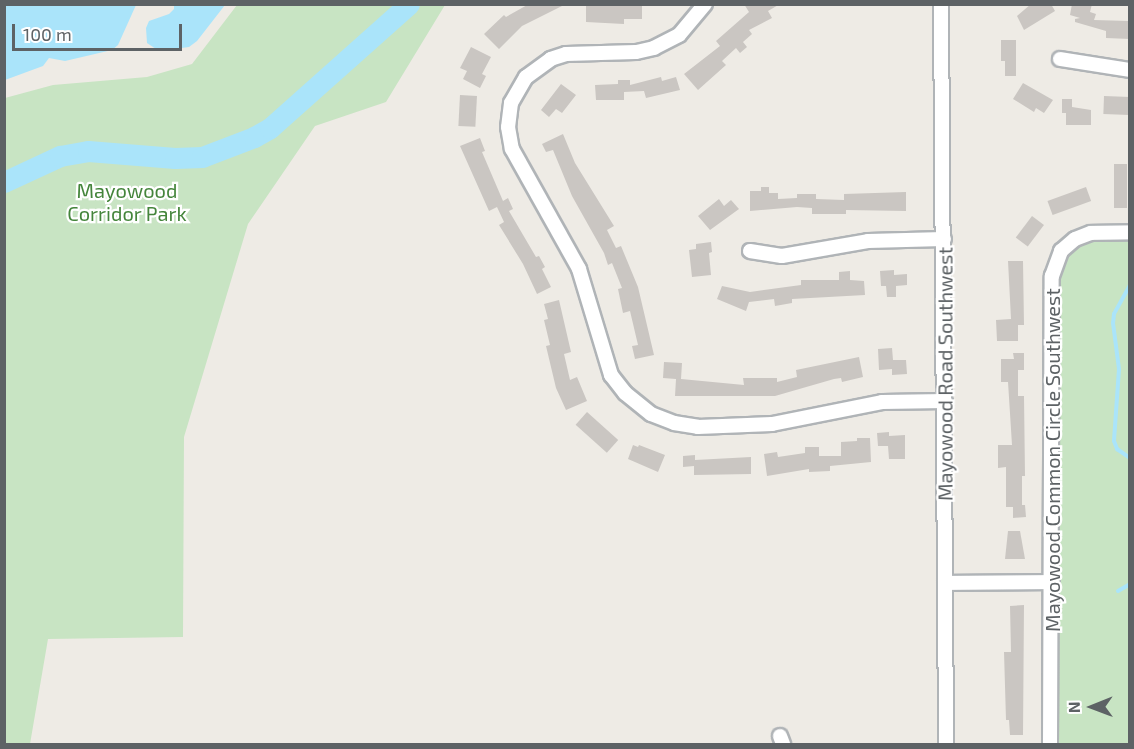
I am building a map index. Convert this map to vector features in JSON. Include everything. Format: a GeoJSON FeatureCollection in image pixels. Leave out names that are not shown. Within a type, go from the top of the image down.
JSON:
{"type":"FeatureCollection","features":[{"type":"Feature","properties":{"kind":"street"},"geometry":{"type":"LineString","coordinates":[[705,4],[679,35],[654,48],[636,52],[566,54],[551,59],[526,76],[511,103],[508,127],[512,149],[579,269],[611,375],[625,393],[651,414],[674,423],[698,427],[772,424],[882,402],[945,401]]}},
{"type":"Feature","properties":{"kind":"street","name":"Mayowood Road Southwest"},"geometry":{"type":"LineString","coordinates":[[941,4],[946,744]]}},
{"type":"Feature","properties":{"kind":"street"},"geometry":{"type":"LineString","coordinates":[[1060,59],[1130,70]]}},
{"type":"Feature","properties":{"kind":"street","name":"Mayowood Common Circle Southwest"},"geometry":{"type":"LineString","coordinates":[[1050,744],[1051,287],[1054,267],[1061,251],[1083,235],[1100,231],[1130,232]]}},
{"type":"Feature","properties":{"kind":"street"},"geometry":{"type":"LineString","coordinates":[[750,251],[782,256],[868,241],[944,239]]}},
{"type":"Feature","properties":{"kind":"street"},"geometry":{"type":"LineString","coordinates":[[945,583],[1052,582]]}},
{"type":"Feature","properties":{"kind":"green space","name":"Mayowood Corridor Park"},"geometry":{"type":"Polygon","coordinates":[[[237,5],[445,5],[386,102],[315,126],[248,224],[184,437],[183,637],[48,639],[30,744],[5,744],[5,98],[53,85],[147,77],[192,64],[237,5]]]}},
{"type":"Feature","properties":{"kind":"green space"},"geometry":{"type":"Polygon","coordinates":[[[1101,239],[1129,240],[1129,744],[1058,744],[1059,287],[1062,269],[1068,256],[1086,242],[1101,239]]]}},
{"type":"Feature","properties":{"kind":"water"},"geometry":{"type":"Polygon","coordinates":[[[5,4],[136,5],[118,45],[112,50],[65,61],[49,58],[43,66],[5,80],[5,4]]]}},
{"type":"Feature","properties":{"kind":"water"},"geometry":{"type":"Polygon","coordinates":[[[174,4],[225,5],[197,41],[189,47],[159,51],[147,43],[146,28],[149,21],[169,14],[174,9],[174,4]]]}},
{"type":"Feature","properties":{"kind":"building"},"geometry":{"type":"Polygon","coordinates":[[[529,4],[566,4],[522,26],[499,49],[484,34],[504,15],[506,17],[529,4]]]}},
{"type":"Feature","properties":{"kind":"building"},"geometry":{"type":"Polygon","coordinates":[[[586,4],[642,4],[642,19],[624,19],[624,24],[586,22],[586,4]]]}},
{"type":"Feature","properties":{"kind":"building"},"geometry":{"type":"Polygon","coordinates":[[[744,4],[780,4],[768,11],[772,18],[749,30],[752,34],[743,42],[747,47],[740,53],[736,48],[722,61],[726,65],[698,90],[684,74],[720,46],[716,41],[749,12],[744,4]]]}},
{"type":"Feature","properties":{"kind":"building"},"geometry":{"type":"Polygon","coordinates":[[[1031,4],[1051,4],[1055,11],[1024,30],[1017,16],[1031,4]]]}},
{"type":"Feature","properties":{"kind":"building"},"geometry":{"type":"Polygon","coordinates":[[[1072,4],[1092,4],[1090,12],[1096,14],[1094,20],[1129,21],[1130,39],[1106,38],[1106,31],[1075,22],[1075,19],[1080,18],[1070,15],[1072,4]]]}},
{"type":"Feature","properties":{"kind":"building"},"geometry":{"type":"Polygon","coordinates":[[[1001,40],[1016,40],[1016,76],[1005,76],[1005,61],[1001,61],[1001,40]]]}},
{"type":"Feature","properties":{"kind":"building"},"geometry":{"type":"Polygon","coordinates":[[[471,47],[491,57],[482,74],[486,76],[480,88],[463,79],[467,71],[460,68],[471,47]]]}},
{"type":"Feature","properties":{"kind":"building"},"geometry":{"type":"Polygon","coordinates":[[[661,77],[662,81],[676,77],[680,90],[646,98],[644,91],[624,92],[624,100],[596,100],[595,85],[618,84],[618,80],[630,80],[630,85],[661,77]]]}},
{"type":"Feature","properties":{"kind":"building"},"geometry":{"type":"Polygon","coordinates":[[[1023,83],[1053,100],[1044,113],[1036,108],[1034,112],[1013,99],[1023,83]]]}},
{"type":"Feature","properties":{"kind":"building"},"geometry":{"type":"Polygon","coordinates":[[[561,84],[576,95],[562,113],[556,109],[549,117],[541,110],[561,84]]]}},
{"type":"Feature","properties":{"kind":"building"},"geometry":{"type":"Polygon","coordinates":[[[460,95],[477,96],[475,127],[458,126],[460,95]]]}},
{"type":"Feature","properties":{"kind":"building"},"geometry":{"type":"Polygon","coordinates":[[[1104,96],[1130,97],[1129,115],[1103,114],[1104,96]]]}},
{"type":"Feature","properties":{"kind":"building"},"geometry":{"type":"Polygon","coordinates":[[[1062,99],[1072,99],[1072,107],[1091,110],[1091,125],[1066,125],[1066,113],[1062,113],[1062,99]]]}},
{"type":"Feature","properties":{"kind":"building"},"geometry":{"type":"Polygon","coordinates":[[[563,134],[575,163],[614,226],[607,230],[616,248],[621,246],[638,287],[654,355],[635,359],[632,346],[638,345],[630,311],[623,313],[618,289],[622,288],[612,263],[608,265],[604,253],[572,196],[553,150],[546,152],[542,144],[563,134]]]}},
{"type":"Feature","properties":{"kind":"building"},"geometry":{"type":"Polygon","coordinates":[[[480,138],[485,151],[482,152],[503,201],[508,198],[513,209],[509,211],[536,257],[539,256],[545,267],[542,269],[551,287],[537,294],[523,264],[499,225],[504,222],[497,207],[489,211],[460,146],[480,138]]]}},
{"type":"Feature","properties":{"kind":"building"},"geometry":{"type":"Polygon","coordinates":[[[1114,164],[1127,164],[1127,208],[1114,208],[1114,164]]]}},
{"type":"Feature","properties":{"kind":"building"},"geometry":{"type":"Polygon","coordinates":[[[761,187],[769,187],[769,193],[778,193],[778,199],[797,198],[797,194],[816,194],[816,199],[844,200],[844,194],[906,192],[906,211],[846,210],[846,214],[812,214],[812,208],[797,207],[750,211],[750,191],[761,191],[761,187]]]}},
{"type":"Feature","properties":{"kind":"building"},"geometry":{"type":"Polygon","coordinates":[[[1086,187],[1091,201],[1053,215],[1047,201],[1086,187]]]}},
{"type":"Feature","properties":{"kind":"building"},"geometry":{"type":"Polygon","coordinates":[[[719,199],[724,206],[731,200],[739,209],[710,230],[698,216],[719,199]]]}},
{"type":"Feature","properties":{"kind":"building"},"geometry":{"type":"Polygon","coordinates":[[[1032,216],[1044,225],[1028,247],[1016,238],[1032,216]]]}},
{"type":"Feature","properties":{"kind":"building"},"geometry":{"type":"Polygon","coordinates":[[[711,242],[712,252],[709,253],[711,275],[692,277],[689,250],[696,249],[696,244],[711,242]]]}},
{"type":"Feature","properties":{"kind":"building"},"geometry":{"type":"Polygon","coordinates":[[[1008,261],[1023,261],[1024,325],[1018,325],[1018,341],[997,341],[996,320],[1011,319],[1008,261]]]}},
{"type":"Feature","properties":{"kind":"building"},"geometry":{"type":"Polygon","coordinates":[[[894,270],[894,275],[907,274],[907,285],[896,286],[896,297],[887,297],[886,286],[881,286],[880,271],[894,270]]]}},
{"type":"Feature","properties":{"kind":"building"},"geometry":{"type":"Polygon","coordinates":[[[850,271],[850,280],[864,281],[865,295],[792,299],[792,303],[775,306],[774,299],[749,302],[746,311],[717,299],[722,286],[750,292],[801,285],[801,280],[839,280],[839,272],[850,271]]]}},
{"type":"Feature","properties":{"kind":"building"},"geometry":{"type":"Polygon","coordinates":[[[559,300],[571,352],[564,354],[570,380],[577,377],[587,401],[566,410],[556,388],[546,346],[550,345],[544,320],[548,319],[544,304],[559,300]]]}},
{"type":"Feature","properties":{"kind":"building"},"geometry":{"type":"Polygon","coordinates":[[[892,348],[893,360],[906,360],[907,374],[892,375],[892,369],[879,370],[878,349],[892,348]]]}},
{"type":"Feature","properties":{"kind":"building"},"geometry":{"type":"Polygon","coordinates":[[[1013,353],[1024,353],[1024,370],[1018,370],[1018,396],[1024,396],[1025,476],[1022,476],[1022,505],[1025,505],[1026,517],[1013,518],[1013,507],[1006,507],[1006,467],[998,468],[998,445],[1012,445],[1008,382],[1001,382],[1001,359],[1014,359],[1013,353]]]}},
{"type":"Feature","properties":{"kind":"building"},"geometry":{"type":"Polygon","coordinates":[[[859,357],[863,377],[842,382],[841,378],[834,379],[775,396],[675,396],[676,379],[663,378],[664,362],[682,363],[681,379],[744,385],[743,378],[777,378],[777,382],[797,377],[796,370],[859,357]]]}},
{"type":"Feature","properties":{"kind":"building"},"geometry":{"type":"Polygon","coordinates":[[[587,412],[618,440],[607,453],[576,425],[587,412]]]}},
{"type":"Feature","properties":{"kind":"building"},"geometry":{"type":"Polygon","coordinates":[[[889,432],[889,436],[905,435],[905,459],[889,459],[888,446],[878,446],[877,433],[889,432]]]}},
{"type":"Feature","properties":{"kind":"building"},"geometry":{"type":"Polygon","coordinates":[[[857,438],[870,438],[871,462],[830,466],[830,471],[809,472],[809,469],[767,476],[764,454],[777,452],[778,457],[805,453],[805,447],[819,447],[819,456],[841,456],[841,442],[857,441],[857,438]]]}},
{"type":"Feature","properties":{"kind":"building"},"geometry":{"type":"Polygon","coordinates":[[[633,445],[665,455],[658,472],[628,459],[633,445]]]}},
{"type":"Feature","properties":{"kind":"building"},"geometry":{"type":"Polygon","coordinates":[[[695,455],[695,460],[751,457],[751,474],[694,475],[694,466],[683,467],[683,456],[695,455]]]}},
{"type":"Feature","properties":{"kind":"building"},"geometry":{"type":"Polygon","coordinates":[[[1008,531],[1020,531],[1025,559],[1005,559],[1008,531]]]}},
{"type":"Feature","properties":{"kind":"building"},"geometry":{"type":"Polygon","coordinates":[[[1024,605],[1023,735],[1010,735],[1009,720],[1006,720],[1004,652],[1011,652],[1010,606],[1024,605]]]}},
{"type":"Feature","properties":{"kind":"waterway"},"geometry":{"type":"LineString","coordinates":[[4,182],[60,156],[88,151],[175,158],[202,157],[254,137],[270,128],[409,4]]}},
{"type":"Feature","properties":{"kind":"waterway"},"geometry":{"type":"LineString","coordinates":[[1130,285],[1114,314],[1113,323],[1119,369],[1114,441],[1117,449],[1130,458]]}},
{"type":"Feature","properties":{"kind":"waterway"},"geometry":{"type":"LineString","coordinates":[[1118,591],[1130,584]]}}]}
